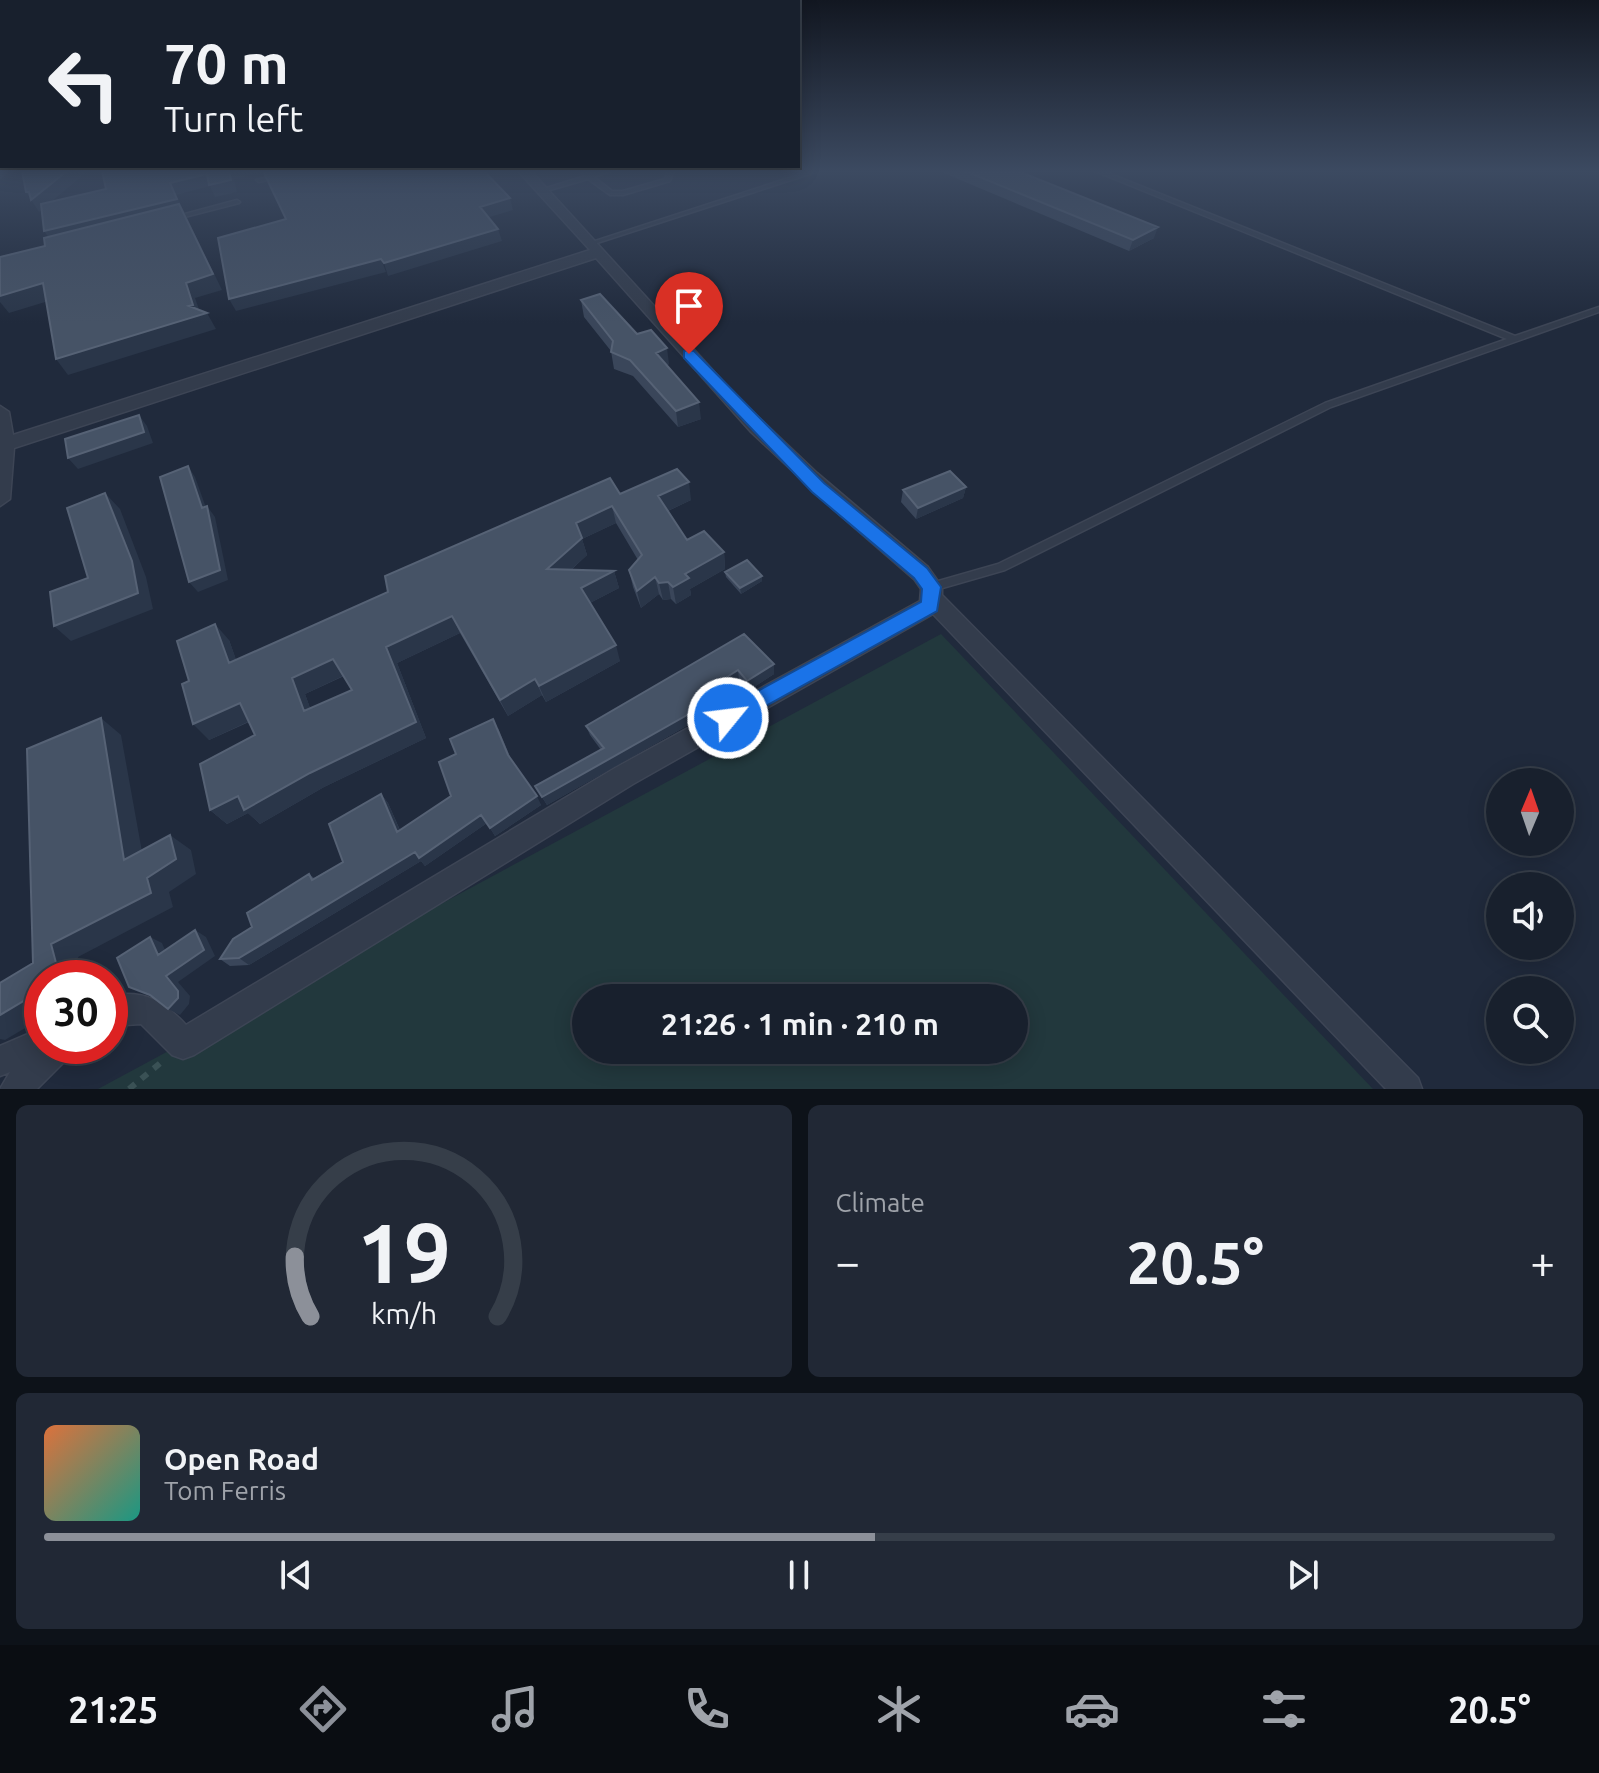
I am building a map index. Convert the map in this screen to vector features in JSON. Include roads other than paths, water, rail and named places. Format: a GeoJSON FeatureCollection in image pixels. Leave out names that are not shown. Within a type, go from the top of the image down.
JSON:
{"type":"FeatureCollection","features":[{"type":"Feature","properties":{"kind":"street"},"geometry":{"type":"LineString","coordinates":[[573,222],[718,386],[818,488],[921,573],[932,593],[1407,1089]]}},
{"type":"Feature","properties":{"kind":"street"},"geometry":{"type":"LineString","coordinates":[[5,444],[596,247]]}},
{"type":"Feature","properties":{"kind":"street"},"geometry":{"type":"LineString","coordinates":[[0,412],[5,444],[0,499]]}},
{"type":"Feature","properties":{"kind":"street"},"geometry":{"type":"LineString","coordinates":[[128,1007],[135,1006],[153,1012],[183,1044],[624,776],[930,606],[932,593]]}},
{"type":"Feature","properties":{"kind":"street"},"geometry":{"type":"LineString","coordinates":[[0,1061],[24,1051]]}},
{"type":"Feature","properties":{"kind":"street"},"geometry":{"type":"LineString","coordinates":[[15,1089],[40,1064]]}},
{"type":"Feature","properties":{"kind":"lane"},"geometry":{"type":"LineString","coordinates":[[596,247],[669,222]]}},
{"type":"Feature","properties":{"kind":"lane"},"geometry":{"type":"LineString","coordinates":[[1224,222],[1515,339]]}},
{"type":"Feature","properties":{"kind":"lane"},"geometry":{"type":"LineString","coordinates":[[932,593],[1001,567],[1328,405],[1599,309]]}}]}
